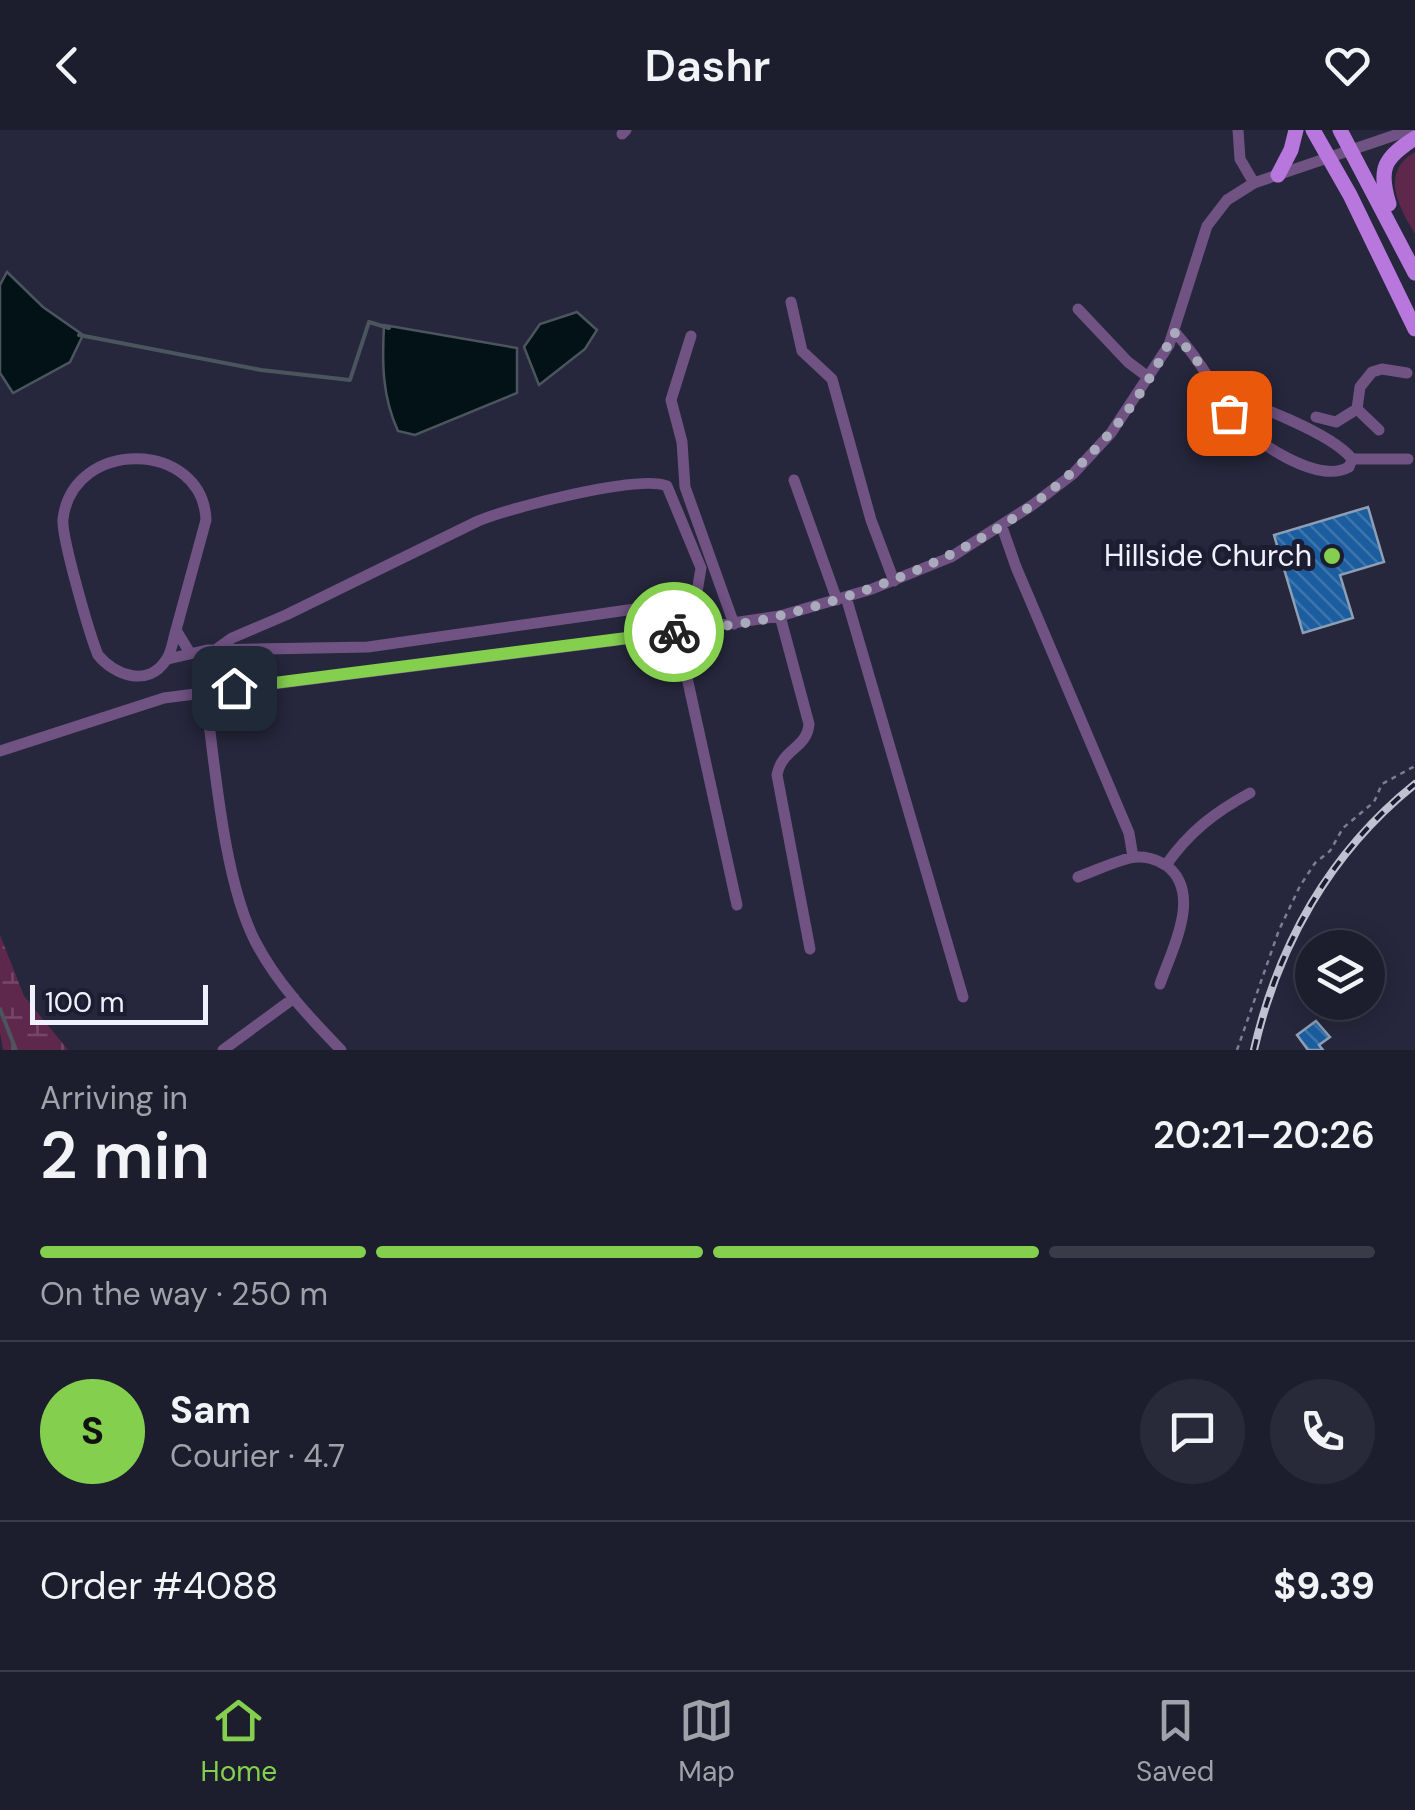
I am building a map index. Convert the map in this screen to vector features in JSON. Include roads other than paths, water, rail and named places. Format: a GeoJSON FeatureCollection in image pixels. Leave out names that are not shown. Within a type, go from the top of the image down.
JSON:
{"type":"FeatureCollection","features":[{"type":"Feature","properties":{"kind":"main road"},"geometry":{"type":"LineString","coordinates":[[1278,175],[1296,130]]}},
{"type":"Feature","properties":{"kind":"main road"},"geometry":{"type":"LineString","coordinates":[[1313,130],[1415,329]]}},
{"type":"Feature","properties":{"kind":"main road"},"geometry":{"type":"LineString","coordinates":[[1340,130],[1415,273]]}},
{"type":"Feature","properties":{"kind":"main road"},"geometry":{"type":"LineString","coordinates":[[1398,237],[1383,172],[1391,156],[1415,138]]}},
{"type":"Feature","properties":{"kind":"street"},"geometry":{"type":"LineString","coordinates":[[1238,130],[1240,159],[1254,183]]}},
{"type":"Feature","properties":{"kind":"street"},"geometry":{"type":"LineString","coordinates":[[0,750],[138,705],[205,692],[780,616],[841,599],[961,552],[1002,527],[1089,458],[1111,433],[1174,332],[1207,226],[1227,200],[1254,183],[1410,130]]}},
{"type":"Feature","properties":{"kind":"street"},"geometry":{"type":"LineString","coordinates":[[791,302],[802,350],[832,380],[871,520],[894,580]]}},
{"type":"Feature","properties":{"kind":"street"},"geometry":{"type":"LineString","coordinates":[[1078,309],[1128,362],[1148,377]]}},
{"type":"Feature","properties":{"kind":"street"},"geometry":{"type":"LineString","coordinates":[[1174,332],[1238,423],[1307,467],[1342,472],[1350,468],[1352,460]]}},
{"type":"Feature","properties":{"kind":"street"},"geometry":{"type":"LineString","coordinates":[[690,336],[678,369],[672,408],[682,442],[685,488],[734,624]]}},
{"type":"Feature","properties":{"kind":"street"},"geometry":{"type":"LineString","coordinates":[[1357,409],[1360,387],[1372,372],[1382,369],[1407,373]]}},
{"type":"Feature","properties":{"kind":"street"},"geometry":{"type":"LineString","coordinates":[[1219,394],[1280,416],[1328,440],[1352,460],[1408,460]]}},
{"type":"Feature","properties":{"kind":"street"},"geometry":{"type":"LineString","coordinates":[[1316,417],[1336,422],[1357,409]]}},
{"type":"Feature","properties":{"kind":"street"},"geometry":{"type":"LineString","coordinates":[[1357,409],[1380,430]]}},
{"type":"Feature","properties":{"kind":"street"},"geometry":{"type":"LineString","coordinates":[[168,659],[206,520],[205,501],[188,475],[170,466],[114,460],[96,467],[76,485],[63,520],[94,646],[109,668],[124,675],[142,677],[168,659],[212,650],[368,647],[684,602],[697,592],[701,568],[669,488],[655,483],[586,491],[478,521],[212,650]]}},
{"type":"Feature","properties":{"kind":"street"},"geometry":{"type":"LineString","coordinates":[[794,480],[841,599],[963,997]]}},
{"type":"Feature","properties":{"kind":"street"},"geometry":{"type":"LineString","coordinates":[[1002,527],[1129,833],[1133,856]]}},
{"type":"Feature","properties":{"kind":"street"},"geometry":{"type":"LineString","coordinates":[[780,616],[809,724],[807,737],[786,752],[776,776],[810,949]]}},
{"type":"Feature","properties":{"kind":"street"},"geometry":{"type":"LineString","coordinates":[[176,630],[190,653]]}},
{"type":"Feature","properties":{"kind":"street"},"geometry":{"type":"LineString","coordinates":[[677,632],[737,905]]}},
{"type":"Feature","properties":{"kind":"street"},"geometry":{"type":"LineString","coordinates":[[212,650],[205,692],[239,896],[262,953],[294,998],[340,1050]]}},
{"type":"Feature","properties":{"kind":"street"},"geometry":{"type":"LineString","coordinates":[[1166,866],[1207,818],[1250,792]]}},
{"type":"Feature","properties":{"kind":"street"},"geometry":{"type":"LineString","coordinates":[[1078,877],[1133,856],[1166,866],[1179,880],[1184,908],[1160,984]]}},
{"type":"Feature","properties":{"kind":"street"},"geometry":{"type":"LineString","coordinates":[[224,1050],[294,998]]}},
{"type":"Feature","properties":{"kind":"waterway"},"geometry":{"type":"LineString","coordinates":[[79,335],[261,370],[350,380],[369,322],[389,328]]}},
{"type":"Feature","properties":{"kind":"waterway"},"geometry":{"type":"LineString","coordinates":[[0,1009],[16,1050]]}},
{"type":"Feature","properties":{"kind":"railway"},"geometry":{"type":"LineString","coordinates":[[1254,1050],[1277,974],[1312,903],[1357,839],[1415,784]]}},
{"type":"Feature","properties":{"kind":"place","name":"Hillside Church"},"geometry":{"type":"Point","coordinates":[1332,556]}}]}
